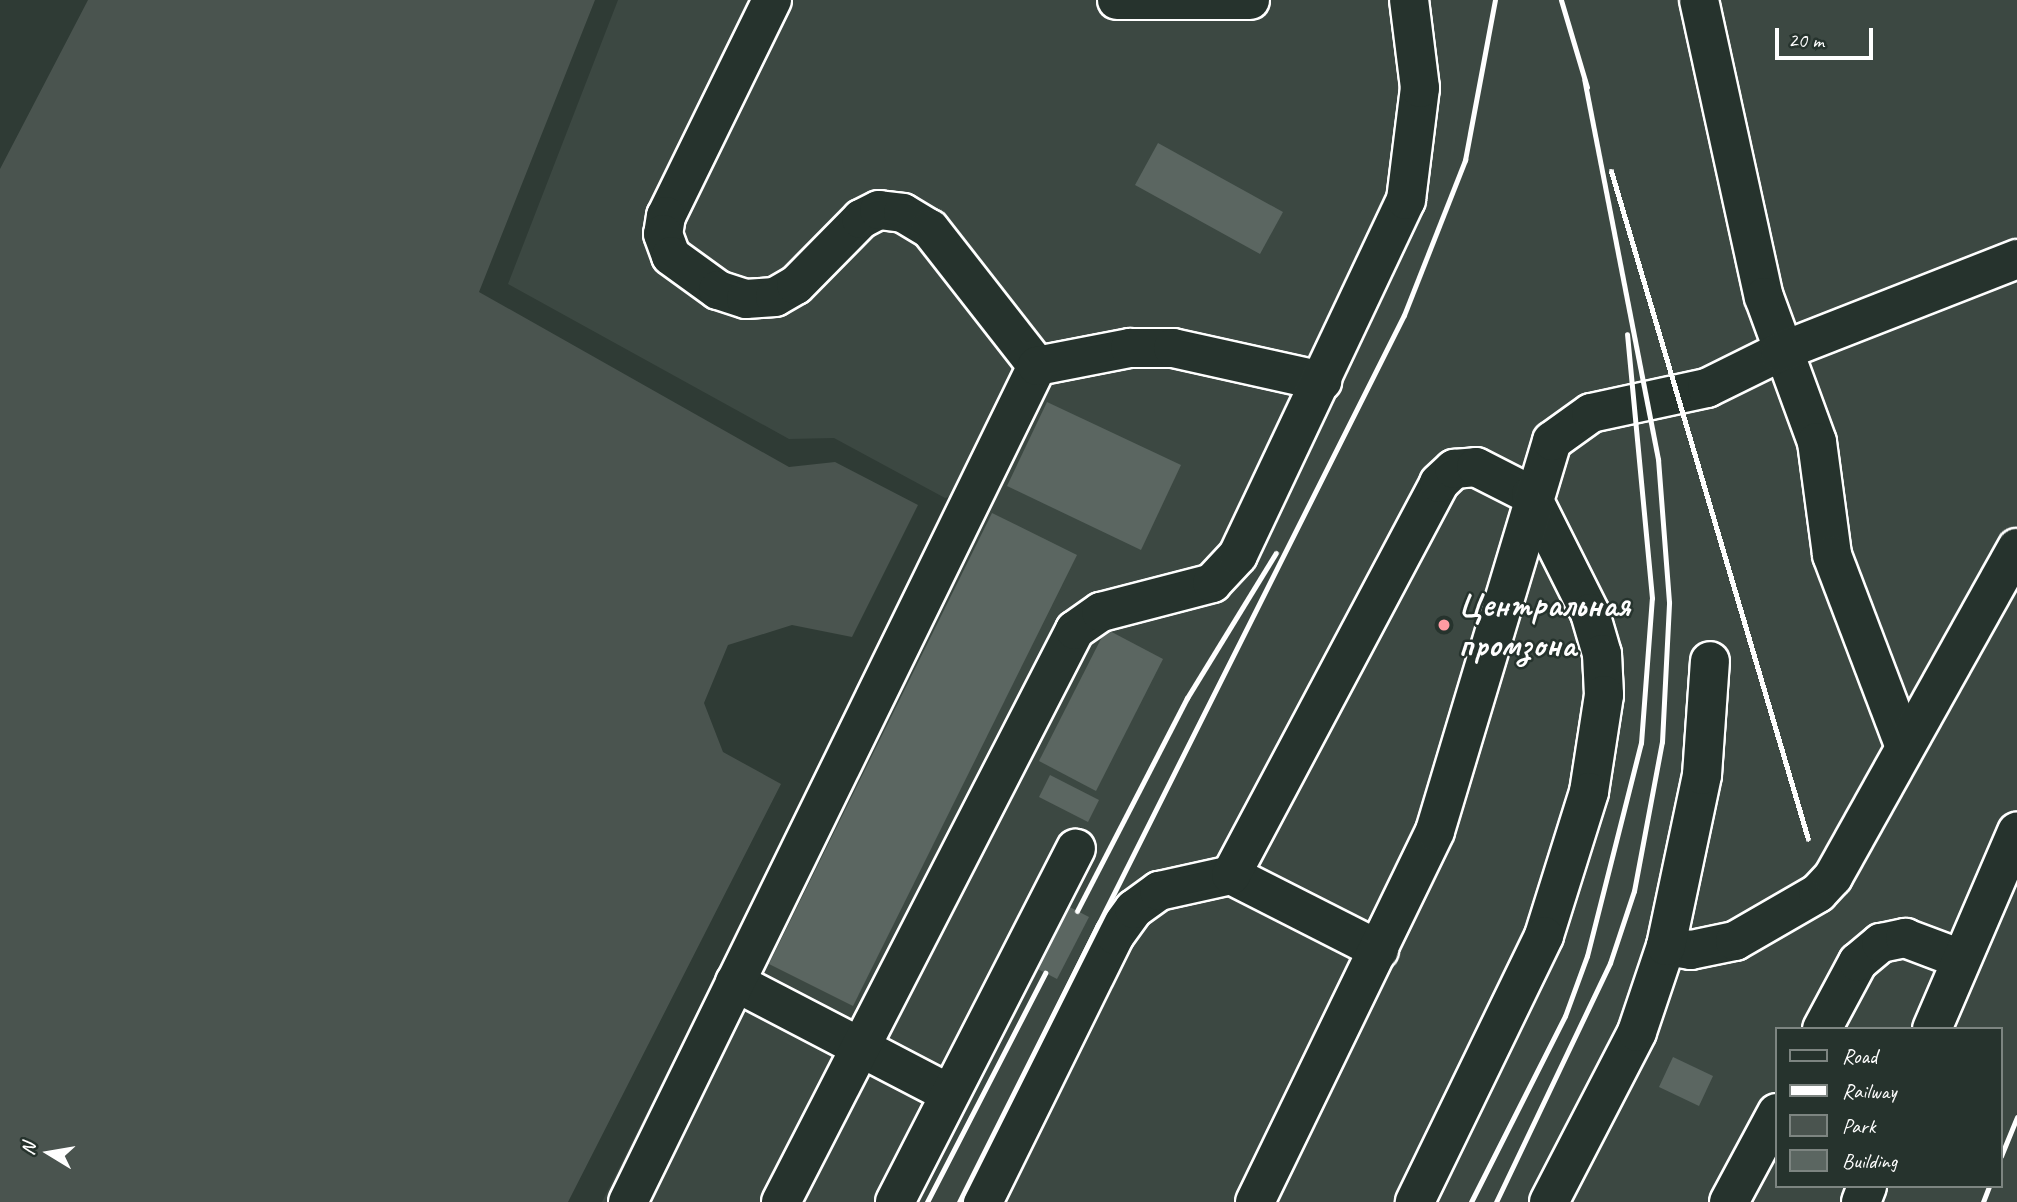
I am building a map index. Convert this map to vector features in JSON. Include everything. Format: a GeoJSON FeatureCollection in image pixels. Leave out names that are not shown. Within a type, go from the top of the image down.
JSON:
{"type":"FeatureCollection","features":[{"type":"Feature","properties":{"kind":"lane"},"geometry":{"type":"LineString","coordinates":[[772,0],[667,216],[663,234],[671,256],[718,290],[746,299],[775,297],[796,285],[861,219],[879,210],[903,213],[930,229],[1037,366]]}},
{"type":"Feature","properties":{"kind":"lane"},"geometry":{"type":"LineString","coordinates":[[1116,0],[1228,1]]}},
{"type":"Feature","properties":{"kind":"lane"},"geometry":{"type":"LineString","coordinates":[[781,1202],[1075,630],[1101,612],[1196,590],[1227,570],[1322,381],[1406,200],[1420,88],[1409,0]]}},
{"type":"Feature","properties":{"kind":"lane"},"geometry":{"type":"LineString","coordinates":[[1699,0],[1780,352],[1817,442],[1832,555],[1905,747]]}},
{"type":"Feature","properties":{"kind":"lane"},"geometry":{"type":"LineString","coordinates":[[1255,1202],[1379,950],[1453,785],[1531,495],[1552,441],[1579,418],[1678,398],[1780,352],[2017,259]]}},
{"type":"Feature","properties":{"kind":"lane"},"geometry":{"type":"LineString","coordinates":[[1037,366],[1130,348],[1173,348],[1322,381]]}},
{"type":"Feature","properties":{"kind":"lane"},"geometry":{"type":"LineString","coordinates":[[628,1202],[1037,366]]}},
{"type":"Feature","properties":{"kind":"lane"},"geometry":{"type":"LineString","coordinates":[[1231,875],[1439,483],[1454,469],[1476,467],[1531,495],[1590,613],[1602,654],[1599,741],[1577,838],[1544,936],[1415,1202]]}},
{"type":"Feature","properties":{"kind":"lane"},"geometry":{"type":"LineString","coordinates":[[1666,946],[1691,950],[1735,941],[1818,893],[1905,747],[2017,548]]}},
{"type":"Feature","properties":{"kind":"lane"},"geometry":{"type":"LineString","coordinates":[[1549,1202],[1637,1032],[1666,946],[1700,787],[1710,661]]}},
{"type":"Feature","properties":{"kind":"lane"},"geometry":{"type":"LineString","coordinates":[[1933,1027],[2017,832]]}},
{"type":"Feature","properties":{"kind":"lane"},"geometry":{"type":"LineString","coordinates":[[895,1202],[1076,849]]}},
{"type":"Feature","properties":{"kind":"lane"},"geometry":{"type":"LineString","coordinates":[[983,1202],[1134,909],[1159,891],[1231,875],[1379,950]]}},
{"type":"Feature","properties":{"kind":"lane"},"geometry":{"type":"LineString","coordinates":[[1823,1027],[1858,962],[1881,943],[1905,938],[1961,958]]}},
{"type":"Feature","properties":{"kind":"lane"},"geometry":{"type":"LineString","coordinates":[[735,982],[950,1094]]}},
{"type":"Feature","properties":{"kind":"lane"},"geometry":{"type":"LineString","coordinates":[[1729,1202],[1776,1115]]}},
{"type":"Feature","properties":{"kind":"shaded area","name":"Центральная промзона"},"geometry":{"type":"Polygon","coordinates":[[[618,0],[2017,0],[2017,1202],[602,1202],[956,495],[945,498],[834,438],[789,439],[508,284],[618,0]]]}},
{"type":"Feature","properties":{"kind":"green space"},"geometry":{"type":"Polygon","coordinates":[[[88,0],[595,0],[479,292],[789,467],[835,462],[918,505],[852,637],[792,625],[728,645],[704,703],[723,752],[781,784],[568,1202],[0,1202],[0,169],[88,0]]]}},
{"type":"Feature","properties":{"kind":"building"},"geometry":{"type":"Polygon","coordinates":[[[1158,143],[1283,212],[1260,254],[1135,185],[1158,143]]]}},
{"type":"Feature","properties":{"kind":"building"},"geometry":{"type":"Polygon","coordinates":[[[1047,402],[1181,465],[1141,550],[1007,486],[1047,402]]]}},
{"type":"Feature","properties":{"kind":"building"},"geometry":{"type":"Polygon","coordinates":[[[992,513],[1077,555],[853,1006],[769,964],[992,513]]]}},
{"type":"Feature","properties":{"kind":"building"},"geometry":{"type":"Polygon","coordinates":[[[1106,629],[1163,659],[1096,791],[1039,761],[1106,629]]]}},
{"type":"Feature","properties":{"kind":"building"},"geometry":{"type":"Polygon","coordinates":[[[1050,775],[1099,800],[1088,822],[1039,797],[1050,775]]]}},
{"type":"Feature","properties":{"kind":"building"},"geometry":{"type":"Polygon","coordinates":[[[1062,903],[1089,917],[1057,979],[1030,965],[1062,903]]]}},
{"type":"Feature","properties":{"kind":"building"},"geometry":{"type":"Polygon","coordinates":[[[1673,1057],[1713,1076],[1699,1106],[1659,1087],[1673,1057]]]}},
{"type":"Feature","properties":{"kind":"railway"},"geometry":{"type":"LineString","coordinates":[[959,1202],[1404,315],[1465,160],[1495,0]]}},
{"type":"Feature","properties":{"kind":"railway"},"geometry":{"type":"LineString","coordinates":[[1561,0],[1587,87]]}},
{"type":"Feature","properties":{"kind":"railway"},"geometry":{"type":"LineString","coordinates":[[1496,1202],[1610,963],[1634,891],[1662,742],[1669,602],[1658,459],[1584,80]]}},
{"type":"Feature","properties":{"kind":"railway"},"geometry":{"type":"LineString","coordinates":[[1611,171],[1808,839]]}},
{"type":"Feature","properties":{"kind":"railway"},"geometry":{"type":"LineString","coordinates":[[1471,1202],[1565,1016],[1587,956],[1641,743],[1652,598],[1627,334]]}},
{"type":"Feature","properties":{"kind":"railway"},"geometry":{"type":"LineString","coordinates":[[1077,911],[1187,698],[1276,553]]}},
{"type":"Feature","properties":{"kind":"railway"},"geometry":{"type":"LineString","coordinates":[[927,1202],[1045,973]]}},
{"type":"Feature","properties":{"kind":"railway"},"geometry":{"type":"LineString","coordinates":[[2003,1151],[2017,1117]]}},
{"type":"Feature","properties":{"kind":"railway"},"geometry":{"type":"LineString","coordinates":[[1983,1202],[1988,1188]]}},
{"type":"Feature","properties":{"kind":"place","name":"Центральная промзона"},"geometry":{"type":"Point","coordinates":[1444,625]}}]}
